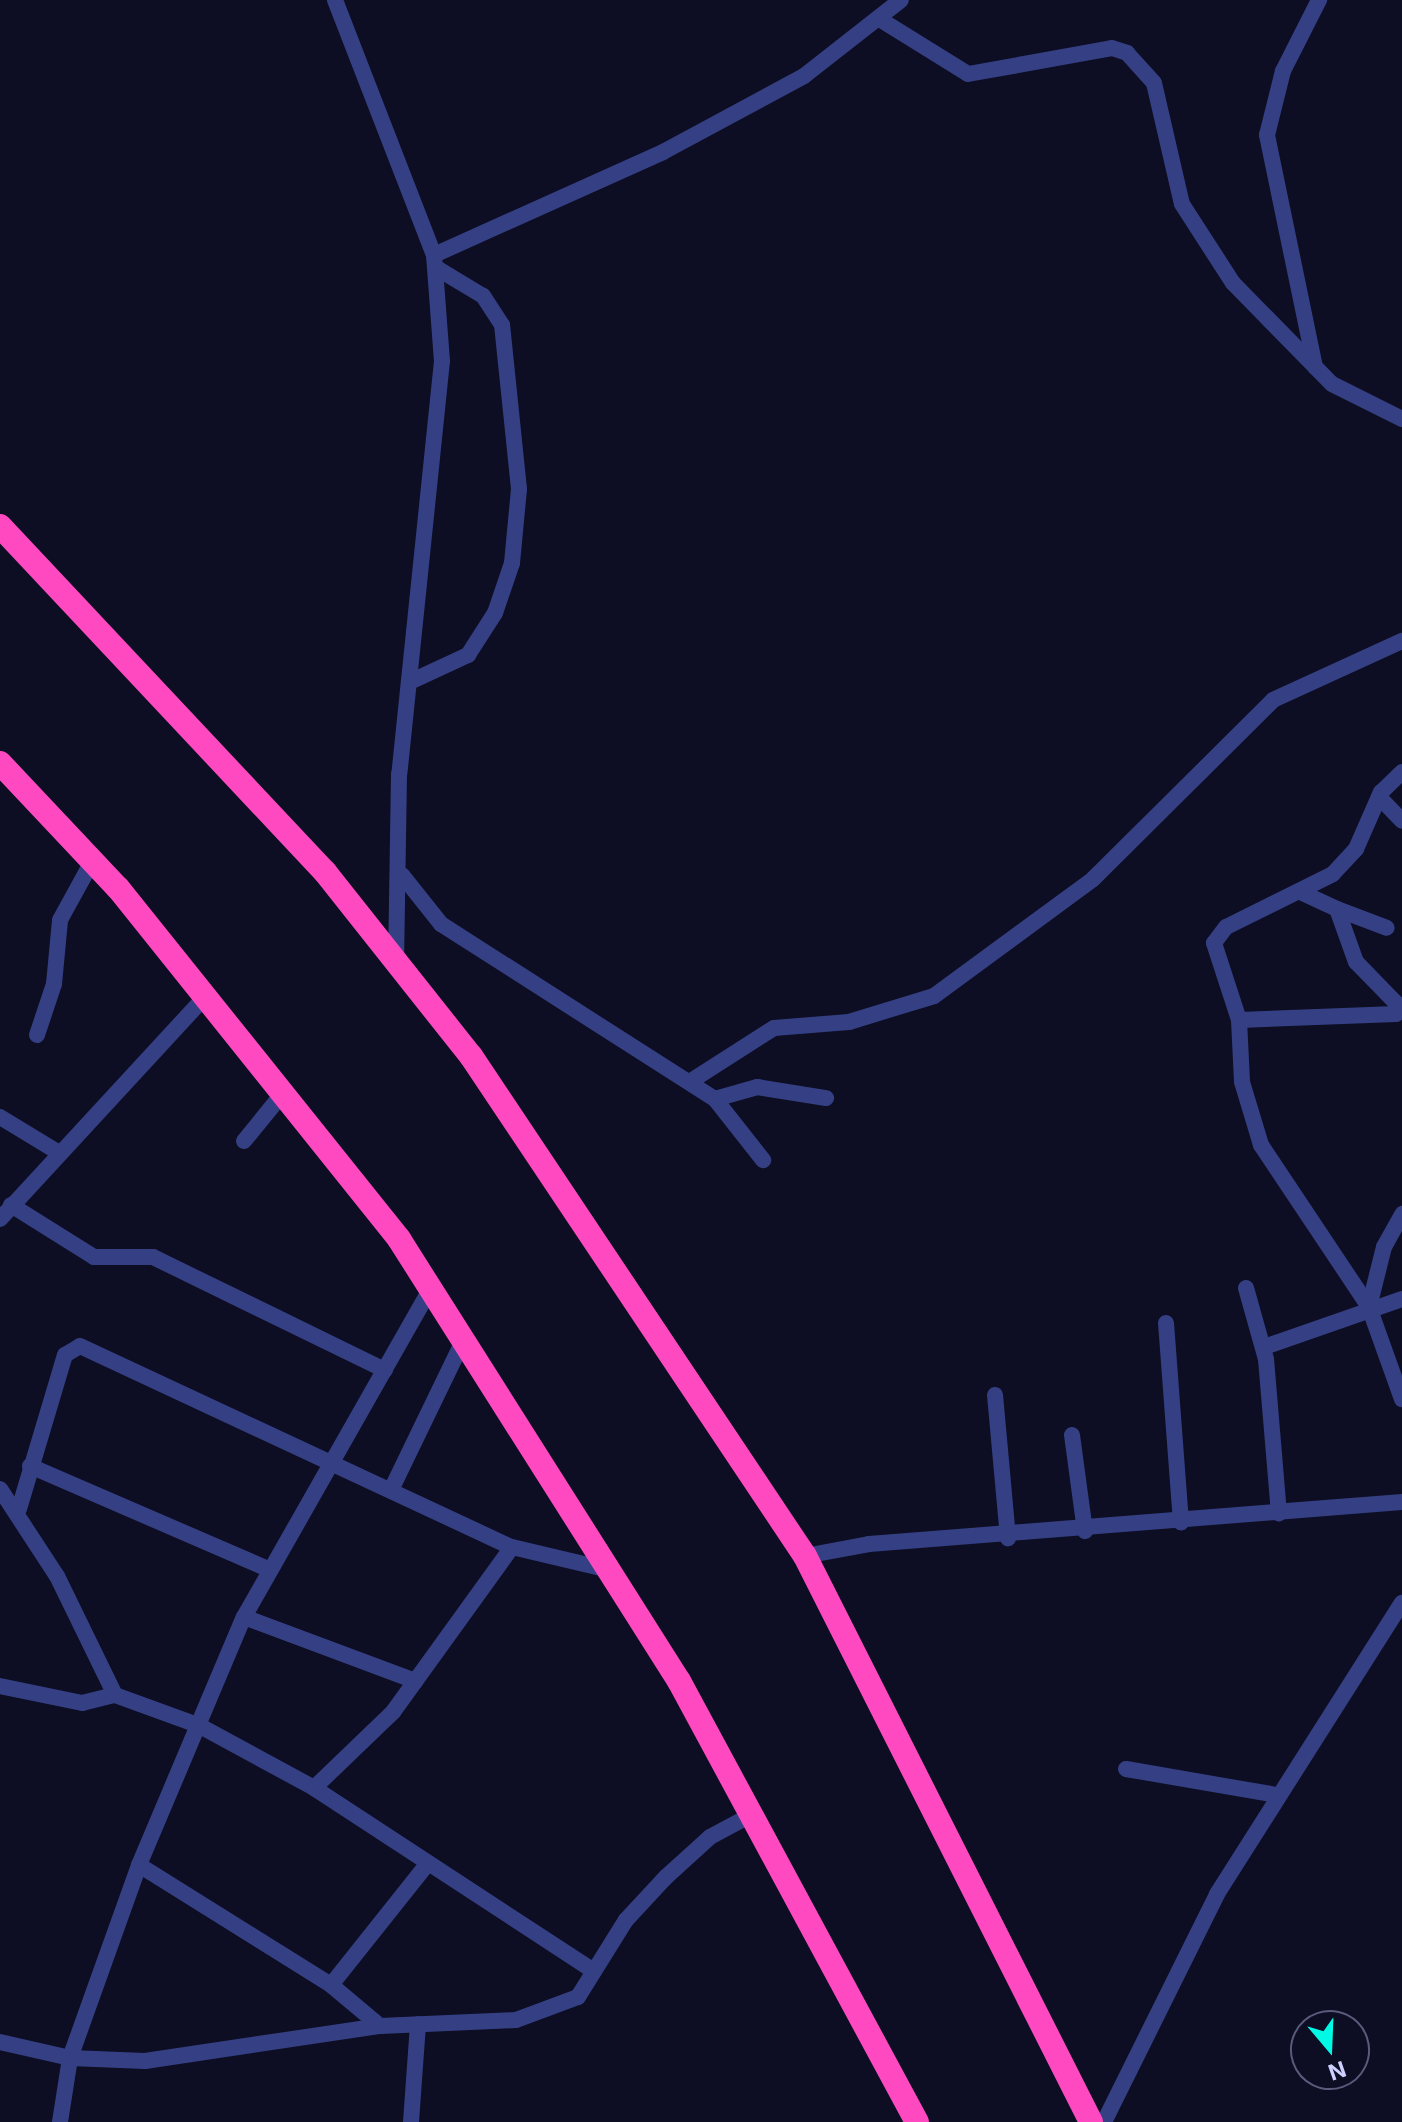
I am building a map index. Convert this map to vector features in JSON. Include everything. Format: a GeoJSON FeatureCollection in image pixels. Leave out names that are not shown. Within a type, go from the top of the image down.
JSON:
{"type":"FeatureCollection","features":[{"type":"Feature","properties":{"kind":"highway"},"geometry":{"type":"LineString","coordinates":[[0,526],[155,685],[396,962],[471,1056],[805,1556],[1091,2122]]}},
{"type":"Feature","properties":{"kind":"highway"},"geometry":{"type":"LineString","coordinates":[[0,763],[93,860],[207,995],[431,1288],[609,1570],[751,1815],[917,2122]]}},
{"type":"Feature","properties":{"kind":"street"},"geometry":{"type":"LineString","coordinates":[[335,0],[434,261],[442,361],[414,680],[399,774],[402,875],[396,962]]}},
{"type":"Feature","properties":{"kind":"street"},"geometry":{"type":"LineString","coordinates":[[434,261],[663,152],[804,76],[881,20],[901,0]]}},
{"type":"Feature","properties":{"kind":"street"},"geometry":{"type":"LineString","coordinates":[[1316,369],[1267,135],[1283,71],[1319,0]]}},
{"type":"Feature","properties":{"kind":"street"},"geometry":{"type":"LineString","coordinates":[[881,20],[968,74],[1112,48],[1141,64],[1154,83],[1182,204],[1197,234],[1316,369],[1347,395],[1402,419]]}},
{"type":"Feature","properties":{"kind":"street"},"geometry":{"type":"LineString","coordinates":[[414,680],[468,655],[495,613],[512,563],[519,489],[502,325],[483,296],[434,261]]}},
{"type":"Feature","properties":{"kind":"street"},"geometry":{"type":"LineString","coordinates":[[691,1081],[774,1028],[849,1022],[934,996],[1093,879],[1273,700],[1402,641]]}},
{"type":"Feature","properties":{"kind":"street"},"geometry":{"type":"LineString","coordinates":[[1402,772],[1379,797],[1356,849],[1302,893],[1217,935],[1239,1020],[1242,1082],[1261,1145],[1369,1307],[1402,1399]]}},
{"type":"Feature","properties":{"kind":"street"},"geometry":{"type":"LineString","coordinates":[[1379,797],[1402,821]]}},
{"type":"Feature","properties":{"kind":"street"},"geometry":{"type":"LineString","coordinates":[[37,1035],[54,984],[60,920],[93,860]]}},
{"type":"Feature","properties":{"kind":"street"},"geometry":{"type":"LineString","coordinates":[[402,875],[441,924],[554,1003],[691,1081],[715,1099],[763,1160]]}},
{"type":"Feature","properties":{"kind":"street"},"geometry":{"type":"LineString","coordinates":[[1302,893],[1387,928]]}},
{"type":"Feature","properties":{"kind":"street"},"geometry":{"type":"LineString","coordinates":[[1239,1020],[1396,1014],[1396,1003],[1356,962],[1337,909]]}},
{"type":"Feature","properties":{"kind":"street"},"geometry":{"type":"LineString","coordinates":[[0,1219],[56,1151],[207,995]]}},
{"type":"Feature","properties":{"kind":"street"},"geometry":{"type":"LineString","coordinates":[[715,1099],[757,1087],[826,1098]]}},
{"type":"Feature","properties":{"kind":"street"},"geometry":{"type":"LineString","coordinates":[[244,1141],[284,1092]]}},
{"type":"Feature","properties":{"kind":"street"},"geometry":{"type":"LineString","coordinates":[[0,1117],[56,1151]]}},
{"type":"Feature","properties":{"kind":"street"},"geometry":{"type":"LineString","coordinates":[[11,1205],[94,1257],[153,1257],[385,1370]]}},
{"type":"Feature","properties":{"kind":"street"},"geometry":{"type":"LineString","coordinates":[[1369,1307],[1384,1247],[1402,1214]]}},
{"type":"Feature","properties":{"kind":"street"},"geometry":{"type":"LineString","coordinates":[[60,2122],[70,2058],[139,1865],[244,1617],[268,1569],[431,1288]]}},
{"type":"Feature","properties":{"kind":"street"},"geometry":{"type":"LineString","coordinates":[[1246,1288],[1264,1347],[1279,1513]]}},
{"type":"Feature","properties":{"kind":"street"},"geometry":{"type":"LineString","coordinates":[[1264,1347],[1369,1307],[1402,1299]]}},
{"type":"Feature","properties":{"kind":"street"},"geometry":{"type":"LineString","coordinates":[[1166,1323],[1181,1522]]}},
{"type":"Feature","properties":{"kind":"street"},"geometry":{"type":"LineString","coordinates":[[392,1488],[463,1341]]}},
{"type":"Feature","properties":{"kind":"street"},"geometry":{"type":"LineString","coordinates":[[19,1509],[65,1355],[80,1346],[392,1488],[512,1547],[609,1570]]}},
{"type":"Feature","properties":{"kind":"street"},"geometry":{"type":"LineString","coordinates":[[995,1395],[1008,1538]]}},
{"type":"Feature","properties":{"kind":"street"},"geometry":{"type":"LineString","coordinates":[[1072,1435],[1085,1531]]}},
{"type":"Feature","properties":{"kind":"street"},"geometry":{"type":"LineString","coordinates":[[30,1466],[268,1569]]}},
{"type":"Feature","properties":{"kind":"street"},"geometry":{"type":"LineString","coordinates":[[0,1489],[19,1509],[115,1695]]}},
{"type":"Feature","properties":{"kind":"street"},"geometry":{"type":"LineString","coordinates":[[805,1556],[869,1544],[1008,1538],[1402,1502]]}},
{"type":"Feature","properties":{"kind":"street"},"geometry":{"type":"LineString","coordinates":[[314,1788],[415,1681],[512,1547]]}},
{"type":"Feature","properties":{"kind":"street"},"geometry":{"type":"LineString","coordinates":[[1104,2122],[1217,1894],[1277,1795],[1402,1603]]}},
{"type":"Feature","properties":{"kind":"street"},"geometry":{"type":"LineString","coordinates":[[244,1617],[415,1681]]}},
{"type":"Feature","properties":{"kind":"street"},"geometry":{"type":"LineString","coordinates":[[0,1686],[82,1703],[115,1695],[200,1726],[314,1788],[592,1970]]}},
{"type":"Feature","properties":{"kind":"street"},"geometry":{"type":"LineString","coordinates":[[1126,1769],[1277,1795]]}},
{"type":"Feature","properties":{"kind":"street"},"geometry":{"type":"LineString","coordinates":[[0,2042],[70,2058],[145,2061],[380,2026],[516,2020],[578,1997],[592,1970],[666,1877],[710,1837],[751,1815]]}},
{"type":"Feature","properties":{"kind":"street"},"geometry":{"type":"LineString","coordinates":[[331,1985],[428,1863]]}},
{"type":"Feature","properties":{"kind":"street"},"geometry":{"type":"LineString","coordinates":[[139,1865],[331,1985],[380,2026]]}},
{"type":"Feature","properties":{"kind":"street"},"geometry":{"type":"LineString","coordinates":[[411,2122],[418,2024]]}}]}
